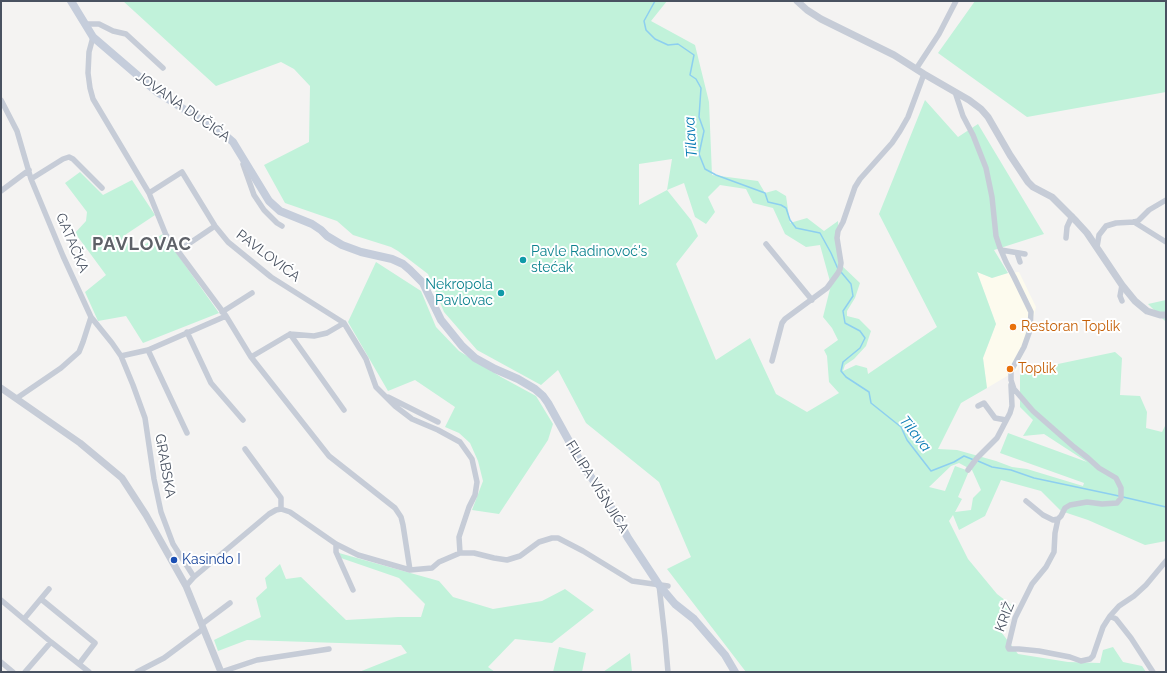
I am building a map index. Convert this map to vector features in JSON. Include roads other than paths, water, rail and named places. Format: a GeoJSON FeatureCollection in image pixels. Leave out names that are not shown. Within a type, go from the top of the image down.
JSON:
{"type":"FeatureCollection","features":[{"type":"Feature","properties":{"kind":"main road","name":"JOVANA DUČIĆA"},"geometry":{"type":"LineString","coordinates":[[71,1],[93,37],[157,92],[233,142],[269,202],[280,211],[312,224],[334,241],[342,245],[362,252],[392,259],[403,264],[423,284],[441,320],[462,346],[475,358],[495,369],[518,378],[535,388]]}},
{"type":"Feature","properties":{"kind":"main road","name":"FILIPA VIŠNJIĆA"},"geometry":{"type":"LineString","coordinates":[[535,388],[548,403],[580,461],[608,502],[628,538],[659,585],[675,604],[694,620],[725,655],[735,672]]}},
{"type":"Feature","properties":{"kind":"street"},"geometry":{"type":"LineString","coordinates":[[797,1],[821,19],[894,55],[981,109],[1028,182],[1033,187],[1052,197],[1072,216],[1087,233],[1122,285],[1135,301],[1147,311],[1160,315],[1166,315]]}},
{"type":"Feature","properties":{"kind":"street"},"geometry":{"type":"LineString","coordinates":[[916,69],[939,34],[956,1]]}},
{"type":"Feature","properties":{"kind":"street"},"geometry":{"type":"LineString","coordinates":[[85,24],[100,24],[113,31],[126,34],[163,68]]}},
{"type":"Feature","properties":{"kind":"street"},"geometry":{"type":"LineString","coordinates":[[93,37],[89,52],[88,73],[93,99],[149,193],[166,235],[224,314],[251,357],[329,456],[395,508],[403,525],[410,570]]}},
{"type":"Feature","properties":{"kind":"street"},"geometry":{"type":"LineString","coordinates":[[772,361],[782,323],[785,319],[827,288],[839,271],[841,263],[837,238],[838,231],[844,222],[855,188],[860,179],[896,137],[908,117],[924,74]]}},
{"type":"Feature","properties":{"kind":"street"},"geometry":{"type":"LineString","coordinates":[[955,92],[963,116],[980,150],[986,168],[991,190],[996,236],[1006,262],[1031,312],[1030,330],[1024,347],[1011,371],[1012,406],[1010,413],[997,438],[975,460],[968,470]]}},
{"type":"Feature","properties":{"kind":"street","name":"GATAČKA"},"geometry":{"type":"LineString","coordinates":[[1,100],[17,131],[31,179],[90,317]]}},
{"type":"Feature","properties":{"kind":"street"},"geometry":{"type":"LineString","coordinates":[[239,152],[254,195],[264,210],[282,226]]}},
{"type":"Feature","properties":{"kind":"street"},"geometry":{"type":"LineString","coordinates":[[31,179],[63,159],[69,157],[73,159],[102,188]]}},
{"type":"Feature","properties":{"kind":"street"},"geometry":{"type":"LineString","coordinates":[[1,191],[29,170]]}},
{"type":"Feature","properties":{"kind":"street","name":"PAVLOVIĆA"},"geometry":{"type":"LineString","coordinates":[[149,193],[182,172],[215,226],[235,249],[271,277],[344,323],[366,359],[376,387],[395,406],[412,419],[438,430],[460,442],[472,459],[477,482],[459,537],[460,553]]}},
{"type":"Feature","properties":{"kind":"street"},"geometry":{"type":"LineString","coordinates":[[1097,247],[1099,235],[1106,226],[1116,223],[1138,221],[1149,210],[1166,200]]}},
{"type":"Feature","properties":{"kind":"street"},"geometry":{"type":"LineString","coordinates":[[1066,238],[1067,227],[1072,216]]}},
{"type":"Feature","properties":{"kind":"street"},"geometry":{"type":"LineString","coordinates":[[1134,222],[1166,242]]}},
{"type":"Feature","properties":{"kind":"street"},"geometry":{"type":"LineString","coordinates":[[178,251],[215,226]]}},
{"type":"Feature","properties":{"kind":"street"},"geometry":{"type":"LineString","coordinates":[[766,244],[812,300]]}},
{"type":"Feature","properties":{"kind":"street"},"geometry":{"type":"LineString","coordinates":[[1001,250],[1025,254]]}},
{"type":"Feature","properties":{"kind":"street"},"geometry":{"type":"LineString","coordinates":[[1017,253],[1020,262]]}},
{"type":"Feature","properties":{"kind":"street"},"geometry":{"type":"LineString","coordinates":[[1122,285],[1120,296],[1122,301]]}},
{"type":"Feature","properties":{"kind":"street"},"geometry":{"type":"LineString","coordinates":[[121,356],[148,350],[187,332],[224,314],[252,293]]}},
{"type":"Feature","properties":{"kind":"street"},"geometry":{"type":"LineString","coordinates":[[17,398],[61,368],[78,352],[83,342],[90,317]]}},
{"type":"Feature","properties":{"kind":"street","name":"GRABSKA"},"geometry":{"type":"LineString","coordinates":[[90,317],[121,356],[133,385],[145,418],[154,479],[167,532],[172,544],[194,577]]}},
{"type":"Feature","properties":{"kind":"street"},"geometry":{"type":"LineString","coordinates":[[251,357],[290,334],[314,336],[327,333],[344,323]]}},
{"type":"Feature","properties":{"kind":"street"},"geometry":{"type":"LineString","coordinates":[[187,332],[211,383],[244,420]]}},
{"type":"Feature","properties":{"kind":"street"},"geometry":{"type":"LineString","coordinates":[[290,334],[344,410]]}},
{"type":"Feature","properties":{"kind":"street","name":"GRABSKA"},"geometry":{"type":"LineString","coordinates":[[148,350],[187,433]]}},
{"type":"Feature","properties":{"kind":"street"},"geometry":{"type":"LineString","coordinates":[[1011,380],[1014,389],[1033,411],[1099,468],[1116,478],[1120,484],[1121,496],[1117,503],[1102,504],[1087,502],[1070,505],[1065,508],[1058,519],[1053,520],[1043,515],[1026,501]]}},
{"type":"Feature","properties":{"kind":"street"},"geometry":{"type":"LineString","coordinates":[[1,388],[80,443],[122,478],[146,515],[186,586],[221,672],[257,660],[329,648]]}},
{"type":"Feature","properties":{"kind":"street","name":"PAVLOVIĆA"},"geometry":{"type":"LineString","coordinates":[[384,395],[438,422]]}},
{"type":"Feature","properties":{"kind":"street"},"geometry":{"type":"LineString","coordinates":[[978,406],[984,403],[995,418],[1006,420]]}},
{"type":"Feature","properties":{"kind":"street"},"geometry":{"type":"LineString","coordinates":[[245,449],[281,498],[281,509]]}},
{"type":"Feature","properties":{"kind":"street"},"geometry":{"type":"LineString","coordinates":[[186,586],[194,577],[269,514],[281,509],[290,512],[336,544],[358,555],[410,570],[432,568],[439,562],[460,553],[474,553],[507,560],[520,556],[538,542],[558,538],[583,551],[632,581],[668,586]]}},
{"type":"Feature","properties":{"kind":"street","name":"KRIŽ"},"geometry":{"type":"LineString","coordinates":[[1058,519],[1055,532],[1054,552],[1046,567],[1032,584],[1015,618],[1008,647],[1009,649],[1019,648],[1039,651],[1082,661],[1090,659],[1093,656],[1103,627],[1110,616],[1118,606],[1134,596],[1146,585],[1166,561]]}},
{"type":"Feature","properties":{"kind":"street"},"geometry":{"type":"LineString","coordinates":[[336,544],[336,552],[353,590]]}},
{"type":"Feature","properties":{"kind":"street"},"geometry":{"type":"LineString","coordinates":[[659,585],[668,672]]}},
{"type":"Feature","properties":{"kind":"street"},"geometry":{"type":"LineString","coordinates":[[24,619],[49,589]]}},
{"type":"Feature","properties":{"kind":"street"},"geometry":{"type":"LineString","coordinates":[[41,599],[95,643],[79,664]]}},
{"type":"Feature","properties":{"kind":"street"},"geometry":{"type":"LineString","coordinates":[[1,600],[90,672]]}},
{"type":"Feature","properties":{"kind":"street"},"geometry":{"type":"LineString","coordinates":[[137,672],[164,658],[230,603]]}},
{"type":"Feature","properties":{"kind":"street"},"geometry":{"type":"LineString","coordinates":[[1110,616],[1116,619],[1131,638],[1153,672]]}},
{"type":"Feature","properties":{"kind":"street"},"geometry":{"type":"LineString","coordinates":[[25,672],[52,642]]}},
{"type":"Feature","properties":{"kind":"street"},"geometry":{"type":"LineString","coordinates":[[1,662],[13,672]]}},
{"type":"Feature","properties":{"kind":"waterway","name":"Tilava"},"geometry":{"type":"LineString","coordinates":[[655,1],[644,21],[646,30],[655,39],[668,45],[678,44],[694,55],[690,75],[696,79],[701,88],[699,117],[704,131],[699,154],[705,169],[716,175],[765,193],[768,202],[781,205],[786,208],[790,220],[796,228],[820,233],[838,269]]}},
{"type":"Feature","properties":{"kind":"waterway","name":"Tilava"},"geometry":{"type":"LineString","coordinates":[[841,272],[851,284],[853,296],[843,311],[845,323],[860,331],[865,338],[860,348],[843,362],[841,371],[846,377],[869,392],[871,403],[901,427],[907,440],[931,471],[954,462],[964,456],[974,460]]}},
{"type":"Feature","properties":{"kind":"waterway","name":"Tilava"},"geometry":{"type":"LineString","coordinates":[[978,461],[992,467],[1011,470],[1034,478],[1119,496]]}},
{"type":"Feature","properties":{"kind":"waterway","name":"Tilava"},"geometry":{"type":"LineString","coordinates":[[1123,497],[1166,507]]}},
{"type":"Feature","properties":{"kind":"place","name":"Pavle Radinovoć's stećak"},"geometry":{"type":"Point","coordinates":[523,260]}},
{"type":"Feature","properties":{"kind":"place","name":"Nekropola Pavlovac"},"geometry":{"type":"Point","coordinates":[501,293]}},
{"type":"Feature","properties":{"kind":"place","name":"Restoran Toplik"},"geometry":{"type":"Point","coordinates":[1013,327]}},
{"type":"Feature","properties":{"kind":"place","name":"Toplik"},"geometry":{"type":"Point","coordinates":[1010,369]}},
{"type":"Feature","properties":{"kind":"place","name":"Kasindo I"},"geometry":{"type":"Point","coordinates":[174,560]}},
{"type":"Feature","properties":{"kind":"district","name":"PAVLOVAC"},"geometry":{"type":"Point","coordinates":[142,245]}}]}
